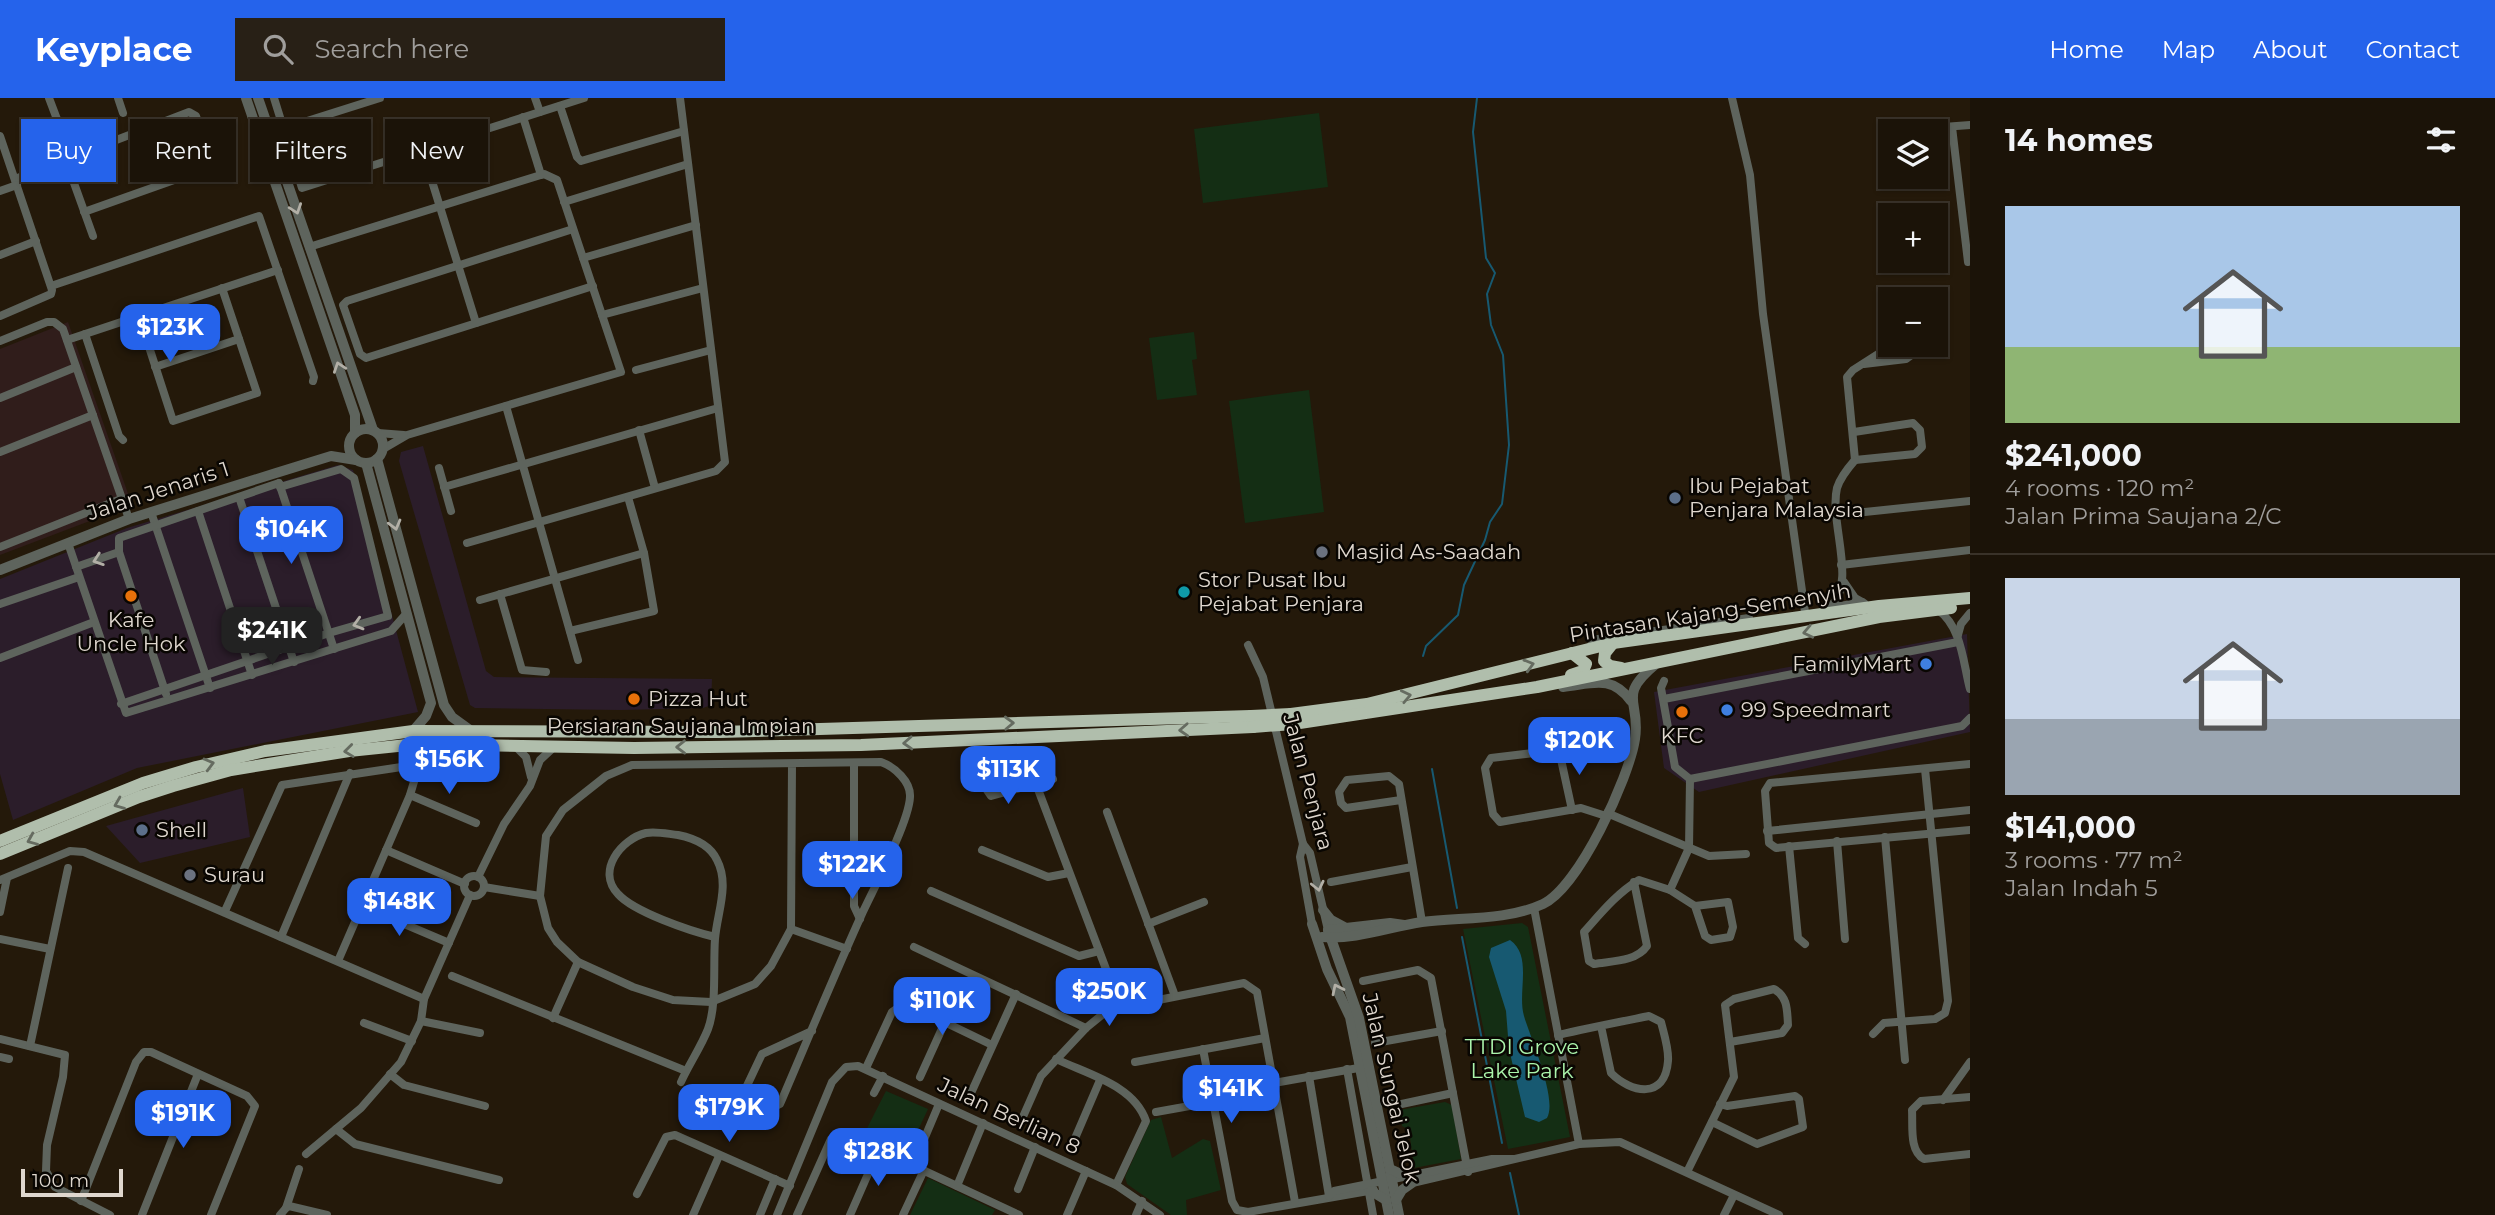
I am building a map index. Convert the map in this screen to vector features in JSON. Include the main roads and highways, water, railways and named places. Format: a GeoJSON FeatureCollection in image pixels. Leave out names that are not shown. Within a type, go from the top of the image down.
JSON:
{"type":"FeatureCollection","features":[{"type":"Feature","properties":{"kind":"highway","name":"Pintasan Kajang-Semenyih"},"geometry":{"type":"LineString","coordinates":[[1292,719],[1488,676],[1614,643],[1879,606],[1970,598]]}},
{"type":"Feature","properties":{"kind":"highway","name":"Pintasan Kajang-Semenyih"},"geometry":{"type":"LineString","coordinates":[[1252,722],[1493,695],[1879,617],[1970,606]]}},
{"type":"Feature","properties":{"kind":"highway"},"geometry":{"type":"LineString","coordinates":[[1614,643],[1605,653],[1606,664],[1618,668],[1635,668]]}},
{"type":"Feature","properties":{"kind":"highway"},"geometry":{"type":"LineString","coordinates":[[1493,695],[1583,671],[1584,660],[1572,653]]}},
{"type":"Feature","properties":{"kind":"highway","name":"Persiaran Saujana Impian"},"geometry":{"type":"LineString","coordinates":[[0,841],[143,783],[196,767],[265,751],[413,731],[609,733],[624,727],[655,725],[685,726],[710,732],[1252,722]]}},
{"type":"Feature","properties":{"kind":"highway","name":"Persiaran Saujana Impian"},"geometry":{"type":"LineString","coordinates":[[0,854],[139,797],[231,770],[349,751],[417,744],[861,745],[1252,722]]}},
{"type":"Feature","properties":{"kind":"water"},"geometry":{"type":"Polygon","coordinates":[[[1510,940],[1521,955],[1522,1006],[1549,1097],[1547,1118],[1539,1122],[1525,1117],[1509,1049],[1506,1011],[1489,957],[1491,948],[1510,940]]]}},
{"type":"Feature","properties":{"kind":"waterway"},"geometry":{"type":"LineString","coordinates":[[1423,656],[1426,646],[1458,615],[1464,585],[1485,540],[1490,522],[1502,504],[1509,445],[1503,355],[1491,325],[1487,294],[1495,273],[1486,258],[1473,132],[1477,98]]}},
{"type":"Feature","properties":{"kind":"waterway"},"geometry":{"type":"LineString","coordinates":[[1432,769],[1457,908]]}},
{"type":"Feature","properties":{"kind":"waterway"},"geometry":{"type":"LineString","coordinates":[[1462,937],[1502,1143]]}},
{"type":"Feature","properties":{"kind":"waterway"},"geometry":{"type":"LineString","coordinates":[[1510,1173],[1519,1215]]}},
{"type":"Feature","properties":{"kind":"place","name":"Ibu Pejabat Penjara Malaysia"},"geometry":{"type":"Point","coordinates":[1675,498]}},
{"type":"Feature","properties":{"kind":"place","name":"Masjid As-Saadah"},"geometry":{"type":"Point","coordinates":[1322,552]}},
{"type":"Feature","properties":{"kind":"place","name":"Stor Pusat Ibu Pejabat Penjara"},"geometry":{"type":"Point","coordinates":[1184,592]}},
{"type":"Feature","properties":{"kind":"place","name":"Kafe Uncle Hok"},"geometry":{"type":"Point","coordinates":[131,596]}},
{"type":"Feature","properties":{"kind":"place","name":"FamilyMart"},"geometry":{"type":"Point","coordinates":[1926,664]}},
{"type":"Feature","properties":{"kind":"place","name":"Pizza Hut"},"geometry":{"type":"Point","coordinates":[634,699]}},
{"type":"Feature","properties":{"kind":"place","name":"99 Speedmart"},"geometry":{"type":"Point","coordinates":[1727,710]}},
{"type":"Feature","properties":{"kind":"place","name":"KFC"},"geometry":{"type":"Point","coordinates":[1682,712]}},
{"type":"Feature","properties":{"kind":"place","name":"Shell"},"geometry":{"type":"Point","coordinates":[142,830]}},
{"type":"Feature","properties":{"kind":"place","name":"Surau"},"geometry":{"type":"Point","coordinates":[190,875]}},
{"type":"Feature","properties":{"kind":"park label","name":"TTDI Grove Lake Park"},"geometry":{"type":"Point","coordinates":[1522,1059]}}]}
